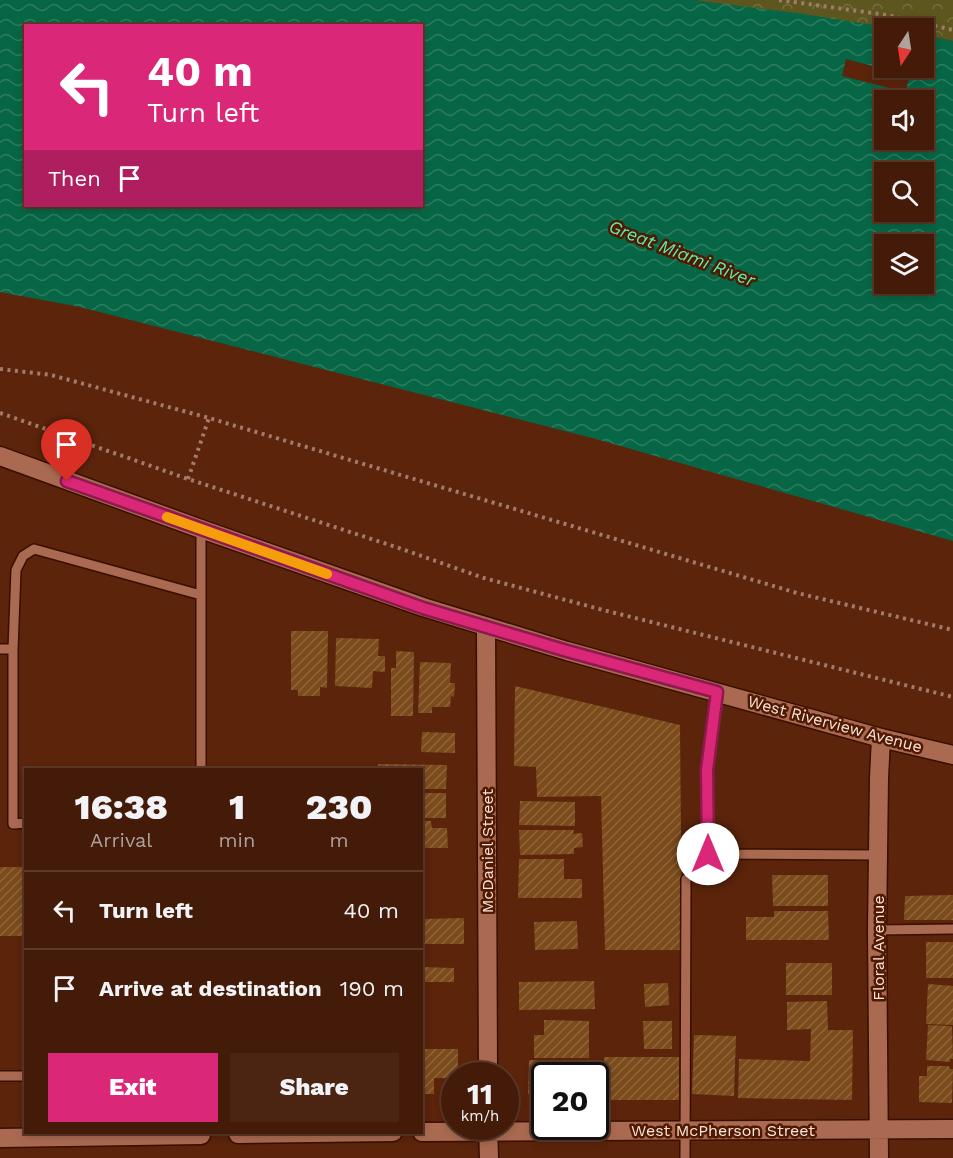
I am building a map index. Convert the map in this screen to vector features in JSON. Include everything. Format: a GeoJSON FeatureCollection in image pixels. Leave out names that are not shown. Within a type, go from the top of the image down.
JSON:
{"type":"FeatureCollection","features":[{"type":"Feature","properties":{"kind":"street","name":"West Riverview Avenue"},"geometry":{"type":"LineString","coordinates":[[0,456],[423,608],[567,651],[881,738],[953,755]]}},
{"type":"Feature","properties":{"kind":"street","name":"McDaniel Street"},"geometry":{"type":"LineString","coordinates":[[486,627],[488,1062]]}},
{"type":"Feature","properties":{"kind":"street","name":"Floral Avenue"},"geometry":{"type":"LineString","coordinates":[[879,1158],[878,855],[881,738]]}},
{"type":"Feature","properties":{"kind":"street","name":"West McPherson Street"},"geometry":{"type":"LineString","coordinates":[[519,1129],[953,1129]]}},
{"type":"Feature","properties":{"kind":"street","name":"West McPherson Street"},"geometry":{"type":"LineString","coordinates":[[423,1132],[441,1131]]}},
{"type":"Feature","properties":{"kind":"street"},"geometry":{"type":"LineString","coordinates":[[0,1138],[201,1134]]}},
{"type":"Feature","properties":{"kind":"street"},"geometry":{"type":"LineString","coordinates":[[489,1140],[489,1158]]}},
{"type":"Feature","properties":{"kind":"lane"},"geometry":{"type":"LineString","coordinates":[[201,529],[201,768]]}},
{"type":"Feature","properties":{"kind":"lane"},"geometry":{"type":"LineString","coordinates":[[24,823],[13,824],[13,649],[16,570],[23,556],[34,549],[201,595]]}},
{"type":"Feature","properties":{"kind":"lane"},"geometry":{"type":"LineString","coordinates":[[0,649],[13,649]]}},
{"type":"Feature","properties":{"kind":"lane"},"geometry":{"type":"LineString","coordinates":[[717,692],[707,770],[708,854],[878,855]]}},
{"type":"Feature","properties":{"kind":"lane"},"geometry":{"type":"LineString","coordinates":[[685,1158],[686,879]]}},
{"type":"Feature","properties":{"kind":"lane"},"geometry":{"type":"LineString","coordinates":[[878,930],[953,929]]}},
{"type":"Feature","properties":{"kind":"lane"},"geometry":{"type":"LineString","coordinates":[[0,1076],[24,1076]]}},
{"type":"Feature","properties":{"kind":"path"},"geometry":{"type":"LineString","coordinates":[[778,0],[887,15],[953,30]]}},
{"type":"Feature","properties":{"kind":"path"},"geometry":{"type":"LineString","coordinates":[[0,369],[51,375],[209,418],[797,593],[953,630]]}},
{"type":"Feature","properties":{"kind":"path"},"geometry":{"type":"LineString","coordinates":[[0,413],[188,479],[484,578],[953,697]]}},
{"type":"Feature","properties":{"kind":"path"},"geometry":{"type":"LineString","coordinates":[[188,479],[209,418]]}},
{"type":"Feature","properties":{"kind":"green space"},"geometry":{"type":"Polygon","coordinates":[[[693,0],[953,0],[953,41],[934,37],[934,18],[874,18],[874,25],[693,0]]]}},
{"type":"Feature","properties":{"kind":"water","name":"Great Miami River"},"geometry":{"type":"Polygon","coordinates":[[[0,0],[693,0],[874,25],[874,78],[934,78],[934,37],[953,41],[953,541],[596,439],[80,307],[0,292],[0,0]]]}},
{"type":"Feature","properties":{"kind":"pier"},"geometry":{"type":"Polygon","coordinates":[[[846,59],[874,66],[874,78],[909,78],[906,90],[897,90],[842,76],[846,59]]]}},
{"type":"Feature","properties":{"kind":"building"},"geometry":{"type":"Polygon","coordinates":[[[291,631],[328,631],[327,688],[320,687],[320,696],[298,696],[298,690],[291,690],[291,631]]]}},
{"type":"Feature","properties":{"kind":"building"},"geometry":{"type":"Polygon","coordinates":[[[336,638],[379,639],[378,656],[385,656],[385,672],[373,671],[372,688],[335,686],[336,638]]]}},
{"type":"Feature","properties":{"kind":"building"},"geometry":{"type":"Polygon","coordinates":[[[396,651],[414,652],[413,716],[391,716],[391,668],[396,668],[396,651]]]}},
{"type":"Feature","properties":{"kind":"building"},"geometry":{"type":"Polygon","coordinates":[[[420,662],[451,663],[450,683],[455,683],[454,697],[451,696],[450,707],[432,707],[432,713],[418,713],[420,662]]]}},
{"type":"Feature","properties":{"kind":"building"},"geometry":{"type":"Polygon","coordinates":[[[515,686],[680,725],[682,950],[605,950],[601,796],[537,797],[536,767],[514,766],[515,686]]]}},
{"type":"Feature","properties":{"kind":"building"},"geometry":{"type":"Polygon","coordinates":[[[422,732],[455,733],[455,753],[421,752],[422,732]]]}},
{"type":"Feature","properties":{"kind":"building"},"geometry":{"type":"Polygon","coordinates":[[[378,764],[447,765],[446,789],[423,789],[423,768],[378,768],[378,764]]]}},
{"type":"Feature","properties":{"kind":"building"},"geometry":{"type":"Polygon","coordinates":[[[224,767],[251,767],[251,768],[224,767]]]}},
{"type":"Feature","properties":{"kind":"building"},"geometry":{"type":"Polygon","coordinates":[[[423,793],[446,793],[446,818],[423,818],[423,793]]]}},
{"type":"Feature","properties":{"kind":"building"},"geometry":{"type":"Polygon","coordinates":[[[520,801],[575,802],[575,826],[519,825],[520,801]]]}},
{"type":"Feature","properties":{"kind":"building"},"geometry":{"type":"Polygon","coordinates":[[[423,821],[431,821],[432,828],[447,828],[448,848],[423,848],[423,821]]]}},
{"type":"Feature","properties":{"kind":"building"},"geometry":{"type":"Polygon","coordinates":[[[519,830],[574,830],[573,834],[582,833],[583,847],[574,848],[574,854],[520,855],[519,830]]]}},
{"type":"Feature","properties":{"kind":"building"},"geometry":{"type":"Polygon","coordinates":[[[519,859],[564,859],[564,879],[582,879],[582,898],[518,898],[519,859]]]}},
{"type":"Feature","properties":{"kind":"building"},"geometry":{"type":"Polygon","coordinates":[[[0,867],[24,867],[24,936],[0,936],[0,867]]]}},
{"type":"Feature","properties":{"kind":"building"},"geometry":{"type":"Polygon","coordinates":[[[772,875],[828,875],[828,906],[773,906],[772,875]]]}},
{"type":"Feature","properties":{"kind":"building"},"geometry":{"type":"Polygon","coordinates":[[[953,895],[953,920],[904,920],[905,896],[953,895]]]}},
{"type":"Feature","properties":{"kind":"building"},"geometry":{"type":"Polygon","coordinates":[[[774,911],[828,911],[829,940],[746,940],[746,917],[774,917],[774,911]]]}},
{"type":"Feature","properties":{"kind":"building"},"geometry":{"type":"Polygon","coordinates":[[[464,918],[464,944],[423,944],[423,919],[464,918]]]}},
{"type":"Feature","properties":{"kind":"building"},"geometry":{"type":"Polygon","coordinates":[[[577,921],[578,949],[535,950],[534,922],[577,921]]]}},
{"type":"Feature","properties":{"kind":"building"},"geometry":{"type":"Polygon","coordinates":[[[926,942],[953,942],[953,978],[926,978],[926,942]]]}},
{"type":"Feature","properties":{"kind":"building"},"geometry":{"type":"Polygon","coordinates":[[[786,963],[832,963],[832,995],[786,995],[786,963]]]}},
{"type":"Feature","properties":{"kind":"building"},"geometry":{"type":"Polygon","coordinates":[[[423,967],[454,968],[454,982],[423,982],[423,967]]]}},
{"type":"Feature","properties":{"kind":"building"},"geometry":{"type":"Polygon","coordinates":[[[594,981],[595,1009],[519,1010],[519,982],[594,981]]]}},
{"type":"Feature","properties":{"kind":"building"},"geometry":{"type":"Polygon","coordinates":[[[668,983],[669,1005],[645,1007],[644,984],[668,983]]]}},
{"type":"Feature","properties":{"kind":"building"},"geometry":{"type":"Polygon","coordinates":[[[928,984],[953,986],[953,1025],[926,1024],[928,984]]]}},
{"type":"Feature","properties":{"kind":"building"},"geometry":{"type":"Polygon","coordinates":[[[827,1001],[828,1030],[853,1030],[852,1100],[738,1098],[739,1059],[810,1061],[811,1029],[787,1030],[787,1002],[827,1001]]]}},
{"type":"Feature","properties":{"kind":"building"},"geometry":{"type":"Polygon","coordinates":[[[544,1020],[589,1021],[589,1058],[534,1058],[534,1035],[544,1035],[544,1020]]]}},
{"type":"Feature","properties":{"kind":"building"},"geometry":{"type":"Polygon","coordinates":[[[643,1021],[672,1021],[672,1049],[644,1049],[643,1021]]]}},
{"type":"Feature","properties":{"kind":"building"},"geometry":{"type":"Polygon","coordinates":[[[928,1025],[952,1026],[953,1059],[950,1059],[950,1062],[926,1060],[928,1025]]]}},
{"type":"Feature","properties":{"kind":"building"},"geometry":{"type":"Polygon","coordinates":[[[694,1035],[736,1036],[734,1096],[692,1094],[694,1035]]]}},
{"type":"Feature","properties":{"kind":"building"},"geometry":{"type":"Polygon","coordinates":[[[423,1049],[458,1049],[458,1062],[441,1062],[441,1078],[434,1078],[434,1094],[423,1094],[423,1049]]]}},
{"type":"Feature","properties":{"kind":"building"},"geometry":{"type":"Polygon","coordinates":[[[604,1057],[679,1057],[679,1100],[609,1100],[609,1062],[604,1062],[604,1057]]]}},
{"type":"Feature","properties":{"kind":"building"},"geometry":{"type":"Polygon","coordinates":[[[529,1060],[573,1062],[531,1062],[531,1094],[528,1094],[529,1060]]]}},
{"type":"Feature","properties":{"kind":"building"},"geometry":{"type":"Polygon","coordinates":[[[927,1066],[949,1066],[953,1069],[952,1103],[919,1102],[919,1076],[927,1076],[927,1066]]]}},
{"type":"Feature","properties":{"kind":"slow traffic"},"geometry":{"type":"LineString","coordinates":[[167,517],[327,574]]}},
{"type":"Feature","properties":{"kind":"route"},"geometry":{"type":"LineString","coordinates":[[67,481],[423,608],[717,692],[707,770],[708,854]]}}]}
